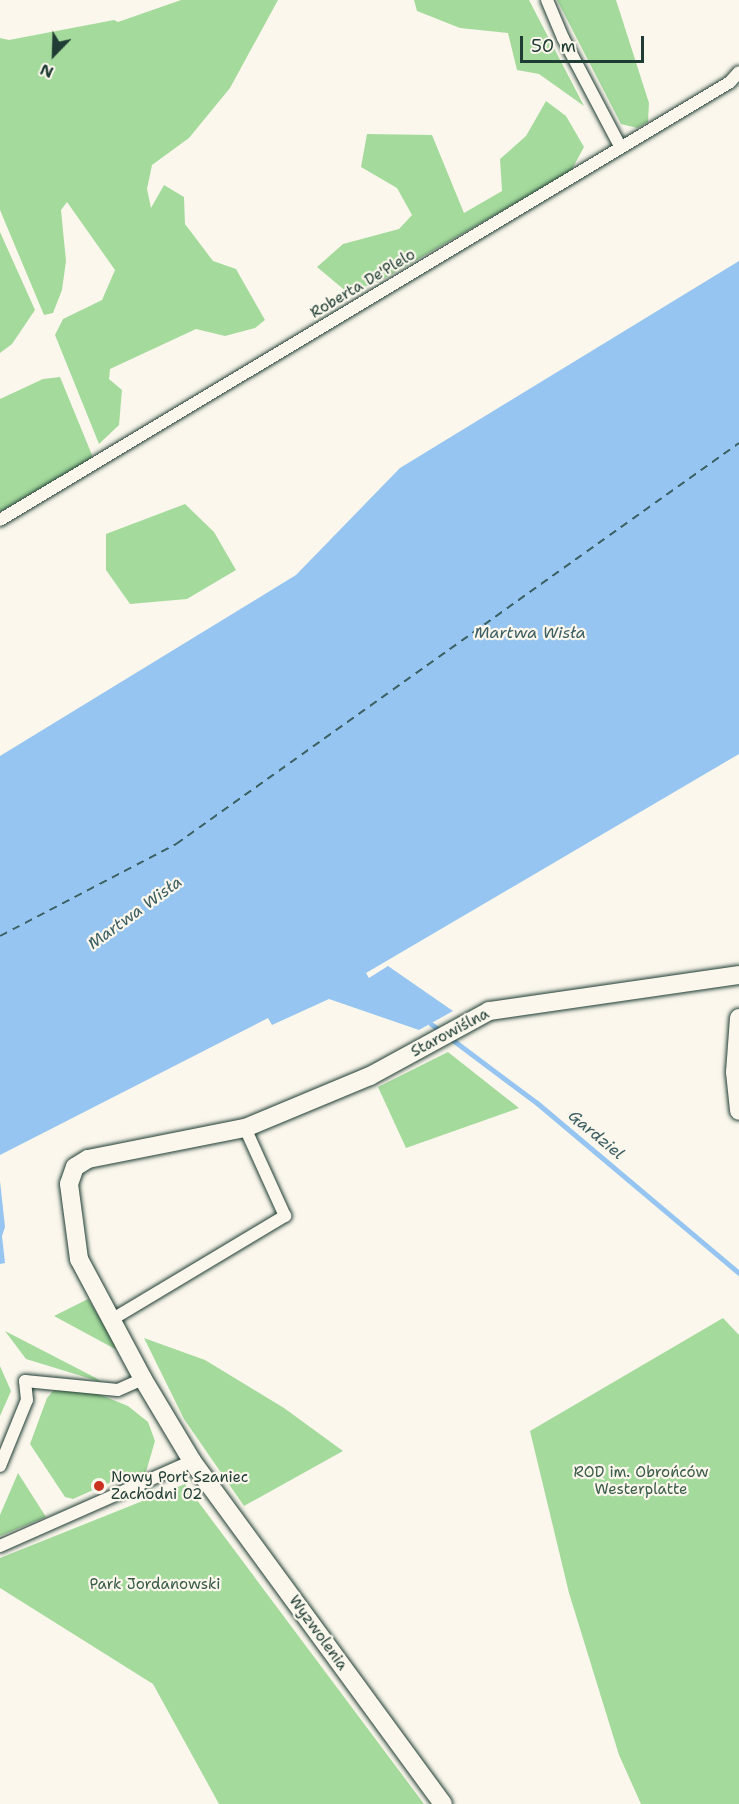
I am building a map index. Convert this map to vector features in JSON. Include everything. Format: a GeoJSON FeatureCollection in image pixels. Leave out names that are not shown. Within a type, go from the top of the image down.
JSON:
{"type":"FeatureCollection","features":[{"type":"Feature","properties":{"kind":"street"},"geometry":{"type":"LineString","coordinates":[[547,0],[562,38],[620,146]]}},
{"type":"Feature","properties":{"kind":"street","name":"Roberta De'Plelo"},"geometry":{"type":"LineString","coordinates":[[0,520],[730,82],[739,72]]}},
{"type":"Feature","properties":{"kind":"street","name":"Starowiślna"},"geometry":{"type":"LineString","coordinates":[[143,1379],[79,1259],[69,1184],[75,1167],[88,1159],[245,1128],[370,1076],[465,1021],[506,1008],[608,996],[739,975]]}},
{"type":"Feature","properties":{"kind":"street"},"geometry":{"type":"LineString","coordinates":[[739,1018],[735,1072],[739,1111]]}},
{"type":"Feature","properties":{"kind":"street"},"geometry":{"type":"LineString","coordinates":[[111,1320],[285,1216],[245,1128]]}},
{"type":"Feature","properties":{"kind":"street"},"geometry":{"type":"LineString","coordinates":[[0,1466],[27,1400],[25,1381],[118,1390],[143,1379]]}},
{"type":"Feature","properties":{"kind":"street","name":"Wyzwolenia"},"geometry":{"type":"LineString","coordinates":[[143,1379],[192,1461],[443,1804]]}},
{"type":"Feature","properties":{"kind":"street"},"geometry":{"type":"LineString","coordinates":[[0,1546],[192,1461]]}},
{"type":"Feature","properties":{"kind":"green space"},"geometry":{"type":"Polygon","coordinates":[[[181,0],[278,0],[230,88],[189,138],[152,165],[147,189],[151,208],[164,185],[184,197],[185,224],[213,261],[236,269],[265,320],[255,328],[225,336],[196,329],[110,369],[109,379],[122,390],[119,425],[99,444],[55,335],[63,319],[102,300],[115,270],[67,202],[61,210],[66,261],[62,290],[53,313],[44,315],[0,210],[0,38],[9,40],[114,20],[118,22],[181,0]]]}},
{"type":"Feature","properties":{"kind":"green space"},"geometry":{"type":"Polygon","coordinates":[[[414,0],[529,0],[584,106],[539,74],[517,70],[508,33],[460,28],[417,11],[414,0]]]}},
{"type":"Feature","properties":{"kind":"green space"},"geometry":{"type":"Polygon","coordinates":[[[557,0],[616,0],[649,103],[648,122],[637,128],[621,124],[557,0]]]}},
{"type":"Feature","properties":{"kind":"green space"},"geometry":{"type":"Polygon","coordinates":[[[546,101],[566,116],[584,147],[571,171],[380,281],[348,293],[317,267],[343,244],[399,229],[412,215],[397,188],[361,167],[367,134],[432,135],[464,213],[502,191],[500,159],[526,136],[546,101]]]}},
{"type":"Feature","properties":{"kind":"green space"},"geometry":{"type":"Polygon","coordinates":[[[0,232],[35,310],[12,344],[0,353],[0,232]]]}},
{"type":"Feature","properties":{"kind":"green space"},"geometry":{"type":"Polygon","coordinates":[[[60,377],[92,455],[91,459],[0,512],[0,399],[43,379],[60,377]]]}},
{"type":"Feature","properties":{"kind":"green space"},"geometry":{"type":"Polygon","coordinates":[[[185,504],[214,532],[236,570],[187,599],[130,604],[106,570],[106,534],[185,504]]]}},
{"type":"Feature","properties":{"kind":"green space"},"geometry":{"type":"Polygon","coordinates":[[[448,1052],[519,1108],[406,1148],[378,1087],[448,1052]]]}},
{"type":"Feature","properties":{"kind":"green space"},"geometry":{"type":"Polygon","coordinates":[[[88,1299],[116,1344],[115,1349],[54,1316],[88,1299]]]}},
{"type":"Feature","properties":{"kind":"green space","name":"ROD im. Obrońców Westerplatte"},"geometry":{"type":"Polygon","coordinates":[[[723,1318],[739,1335],[739,1804],[641,1804],[619,1755],[569,1593],[530,1431],[723,1318]]]}},
{"type":"Feature","properties":{"kind":"green space"},"geometry":{"type":"Polygon","coordinates":[[[5,1331],[96,1378],[101,1382],[26,1359],[5,1331]]]}},
{"type":"Feature","properties":{"kind":"green space"},"geometry":{"type":"Polygon","coordinates":[[[144,1338],[205,1360],[284,1408],[343,1451],[244,1506],[184,1419],[144,1338]]]}},
{"type":"Feature","properties":{"kind":"green space"},"geometry":{"type":"Polygon","coordinates":[[[0,1366],[11,1391],[0,1416],[0,1366]]]}},
{"type":"Feature","properties":{"kind":"green space"},"geometry":{"type":"Polygon","coordinates":[[[70,1389],[91,1391],[128,1406],[148,1422],[155,1441],[146,1472],[130,1481],[127,1475],[73,1499],[65,1497],[30,1444],[47,1398],[53,1391],[70,1389]]]}},
{"type":"Feature","properties":{"kind":"green space"},"geometry":{"type":"Polygon","coordinates":[[[18,1473],[46,1517],[0,1536],[0,1515],[18,1473]]]}},
{"type":"Feature","properties":{"kind":"green space","name":"Park Jordanowski"},"geometry":{"type":"Polygon","coordinates":[[[185,1484],[424,1804],[219,1804],[153,1684],[0,1588],[0,1558],[185,1484]]]}},
{"type":"Feature","properties":{"kind":"water","name":"Martwa Wisła"},"geometry":{"type":"Polygon","coordinates":[[[739,261],[739,754],[366,973],[369,978],[388,966],[453,1011],[419,1030],[329,999],[272,1025],[268,1018],[0,1155],[0,756],[296,575],[400,468],[739,261]]]}},
{"type":"Feature","properties":{"kind":"water"},"geometry":{"type":"Polygon","coordinates":[[[0,1181],[5,1227],[2,1236],[5,1263],[0,1264],[0,1181]]]}},
{"type":"Feature","properties":{"kind":"waterway","name":"Gardziel"},"geometry":{"type":"LineString","coordinates":[[431,1024],[442,1032]]}},
{"type":"Feature","properties":{"kind":"waterway","name":"Gardziel"},"geometry":{"type":"LineString","coordinates":[[450,1038],[537,1103],[739,1273]]}},
{"type":"Feature","properties":{"kind":"ferry route"},"geometry":{"type":"LineString","coordinates":[[0,936],[176,844],[739,443]]}},
{"type":"Feature","properties":{"kind":"place","name":"Nowy Port Szaniec Zachodni 02"},"geometry":{"type":"Point","coordinates":[99,1486]}}]}
